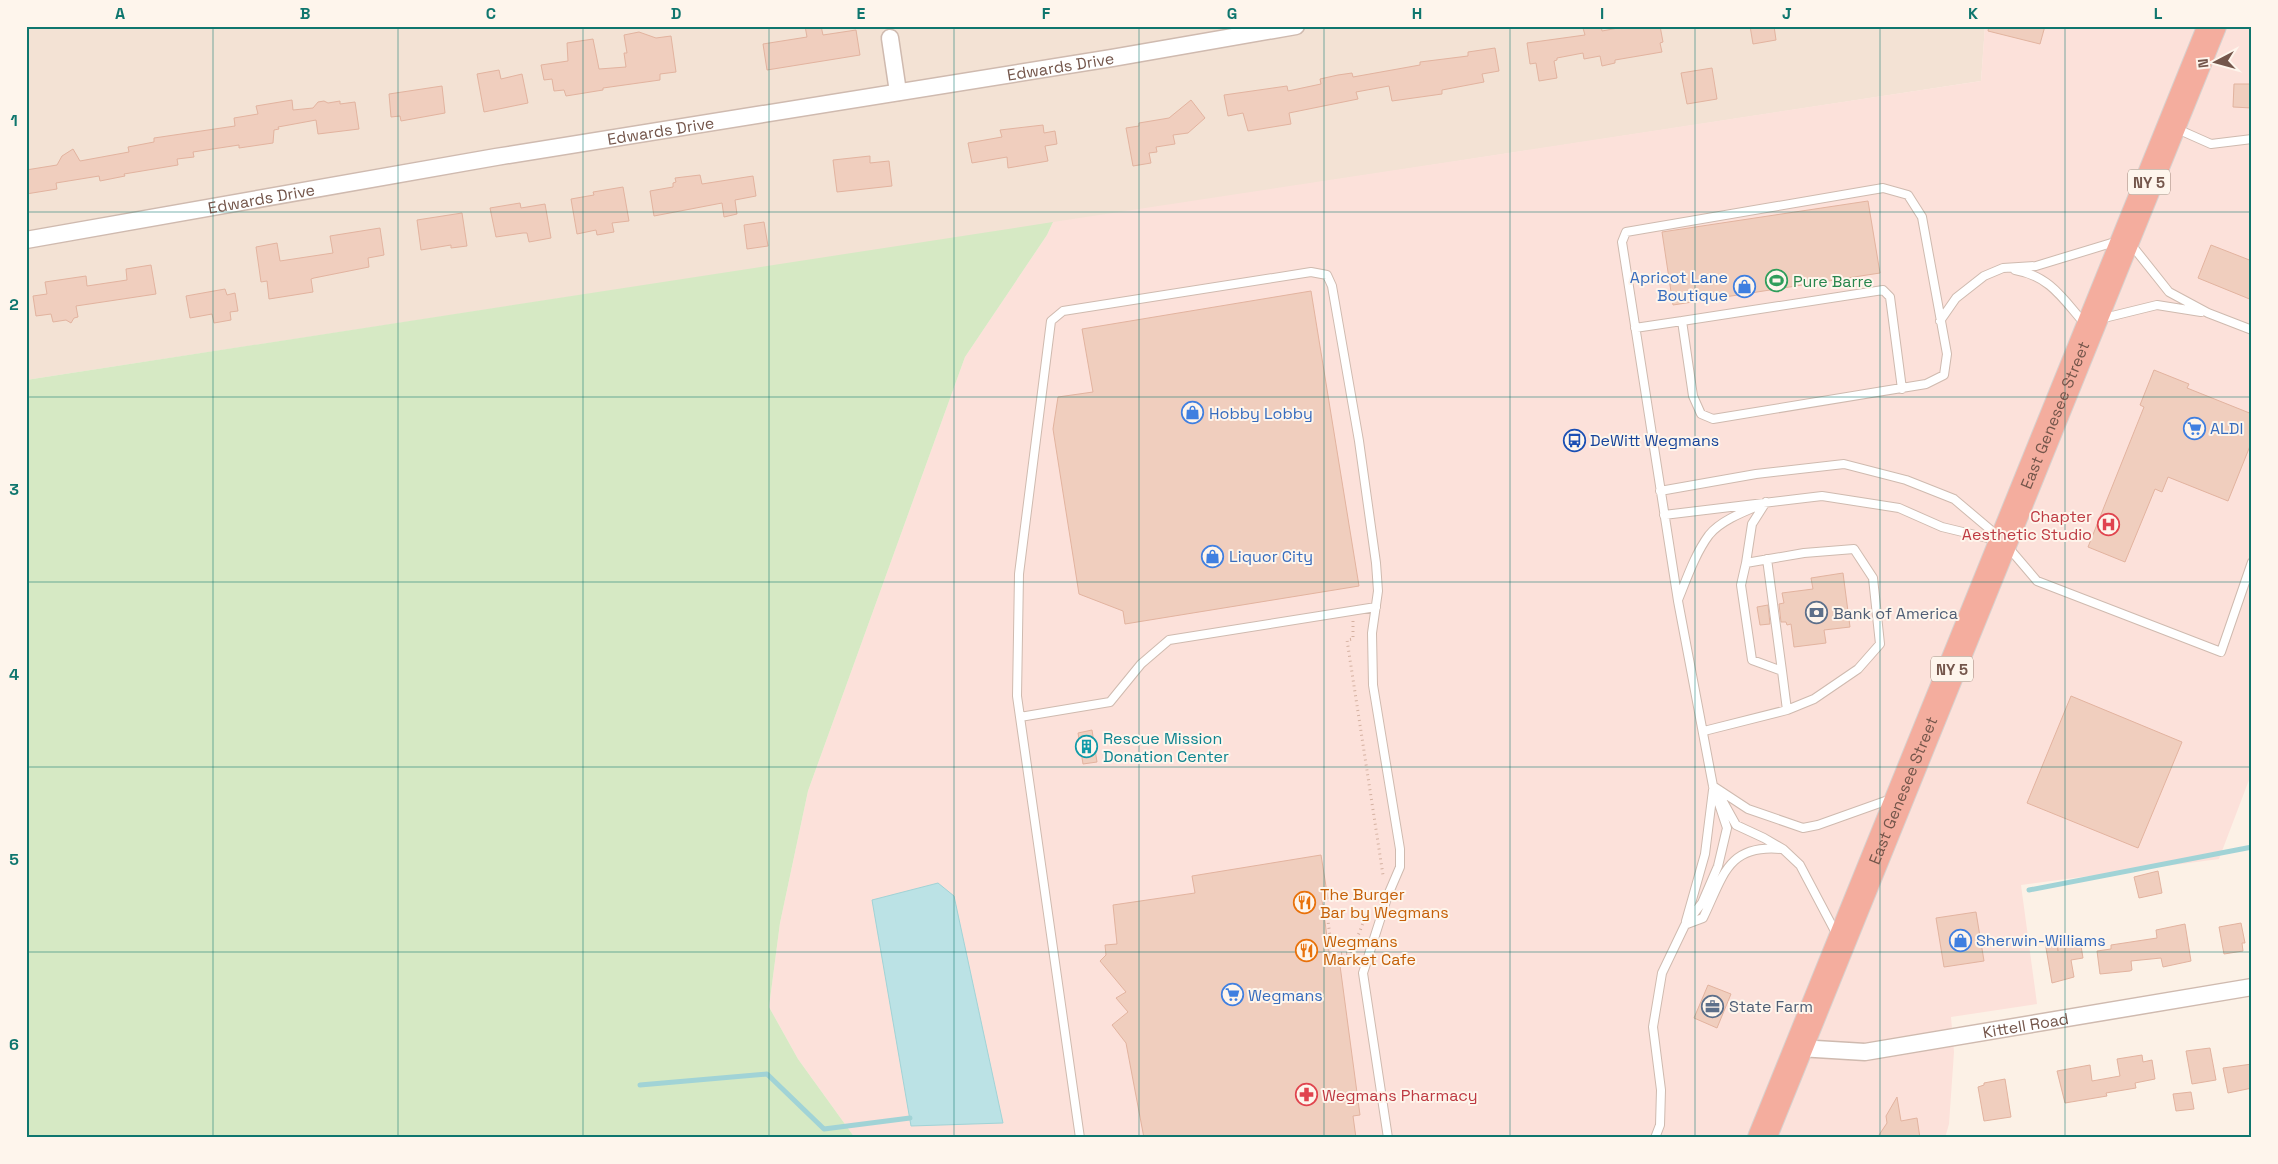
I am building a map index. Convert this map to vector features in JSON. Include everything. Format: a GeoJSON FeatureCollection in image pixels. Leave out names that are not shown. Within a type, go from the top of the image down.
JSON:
{"type":"FeatureCollection","features":[{"type":"Feature","properties":{"kind":"highway","name":"East Genesee Street"},"geometry":{"type":"LineString","coordinates":[[1762,1138],[2212,26]]}},
{"type":"Feature","properties":{"kind":"street","name":"Edwards Drive"},"geometry":{"type":"LineString","coordinates":[[26,240],[496,157],[1112,58],[1296,26]]}},
{"type":"Feature","properties":{"kind":"street"},"geometry":{"type":"LineString","coordinates":[[890,38],[898,92]]}},
{"type":"Feature","properties":{"kind":"street","name":"Kittell Road"},"geometry":{"type":"LineString","coordinates":[[1799,1048],[1865,1052],[2252,987]]}},
{"type":"Feature","properties":{"kind":"lane"},"geometry":{"type":"LineString","coordinates":[[2172,126],[2211,144],[2252,139]]}},
{"type":"Feature","properties":{"kind":"lane"},"geometry":{"type":"LineString","coordinates":[[1682,321],[1693,396],[1701,414],[1713,419],[1926,384],[1944,375],[1947,354],[1922,217],[1908,195],[1883,188],[1626,232],[1622,242],[1678,601],[1713,786],[1727,828],[1718,866],[1702,903],[1685,925]]}},
{"type":"Feature","properties":{"kind":"lane"},"geometry":{"type":"LineString","coordinates":[[1940,321],[1956,298],[1984,276],[2003,268],[2036,266],[2126,238],[2169,292],[2208,313],[2252,330]]}},
{"type":"Feature","properties":{"kind":"lane"},"geometry":{"type":"LineString","coordinates":[[2003,268],[2033,274],[2055,289],[2091,325],[2157,305],[2208,313]]}},
{"type":"Feature","properties":{"kind":"lane"},"geometry":{"type":"LineString","coordinates":[[1080,1138],[1017,696],[1019,574],[1051,321],[1063,311],[1311,272],[1327,275],[1332,286],[1360,450],[1378,582],[1372,633],[1373,685],[1400,849],[1400,868],[1388,895],[1363,973],[1388,1138]]}},
{"type":"Feature","properties":{"kind":"lane"},"geometry":{"type":"LineString","coordinates":[[1635,328],[1883,290],[1890,297],[1902,389]]}},
{"type":"Feature","properties":{"kind":"lane"},"geometry":{"type":"LineString","coordinates":[[1660,491],[1756,474],[1844,464],[1906,480],[1954,499],[2004,542],[2037,581],[2221,652],[2252,562]]}},
{"type":"Feature","properties":{"kind":"lane"},"geometry":{"type":"LineString","coordinates":[[1664,516],[1822,496],[1899,508],[1942,527],[2004,542]]}},
{"type":"Feature","properties":{"kind":"lane"},"geometry":{"type":"LineString","coordinates":[[1766,502],[1752,524],[1741,585],[1752,660],[1782,671]]}},
{"type":"Feature","properties":{"kind":"lane"},"geometry":{"type":"LineString","coordinates":[[1678,601],[1689,572],[1710,534],[1736,516],[1766,502]]}},
{"type":"Feature","properties":{"kind":"lane"},"geometry":{"type":"LineString","coordinates":[[1704,731],[1787,710],[1814,699],[1858,669],[1880,644],[1873,578],[1854,548],[1804,553],[1746,563]]}},
{"type":"Feature","properties":{"kind":"lane"},"geometry":{"type":"LineString","coordinates":[[1767,559],[1787,710]]}},
{"type":"Feature","properties":{"kind":"lane"},"geometry":{"type":"LineString","coordinates":[[1020,718],[1110,702],[1142,664],[1169,640],[1376,607]]}},
{"type":"Feature","properties":{"kind":"lane"},"geometry":{"type":"LineString","coordinates":[[1713,786],[1748,810],[1803,828],[1818,825],[1900,796]]}},
{"type":"Feature","properties":{"kind":"lane"},"geometry":{"type":"LineString","coordinates":[[1713,786],[1736,825],[1783,849],[1800,865],[1820,900],[1840,942]]}},
{"type":"Feature","properties":{"kind":"lane"},"geometry":{"type":"LineString","coordinates":[[1655,1138],[1660,1125],[1662,1090],[1653,1027],[1662,973],[1685,925],[1705,854],[1713,786]]}},
{"type":"Feature","properties":{"kind":"lane"},"geometry":{"type":"LineString","coordinates":[[1685,925],[1703,918],[1729,865],[1744,852],[1763,847],[1783,849]]}},
{"type":"Feature","properties":{"kind":"path"},"geometry":{"type":"LineString","coordinates":[[1353,611],[1353,640],[1347,640],[1383,875],[1379,883]]}},
{"type":"Feature","properties":{"kind":"path"},"geometry":{"type":"LineString","coordinates":[[1323,906],[1326,906],[1333,959],[1339,954],[1351,954],[1369,910]]}},
{"type":"Feature","properties":{"kind":"shaded area"},"geometry":{"type":"Polygon","coordinates":[[[26,26],[1985,26],[1981,81],[26,380],[26,26]]]}},
{"type":"Feature","properties":{"kind":"shaded area"},"geometry":{"type":"Polygon","coordinates":[[[1985,26],[2252,26],[2252,772],[2219,859],[2021,885],[2037,1004],[1951,1017],[1954,1052],[1949,1124],[1945,1138],[855,1138],[798,1059],[769,1007],[780,923],[808,791],[965,357],[1047,235],[1053,222],[1981,81],[1985,26]]]}},
{"type":"Feature","properties":{"kind":"green space"},"geometry":{"type":"Polygon","coordinates":[[[1053,222],[1047,235],[965,357],[808,791],[780,923],[769,1007],[798,1059],[855,1138],[26,1138],[26,380],[1053,222]]]}},
{"type":"Feature","properties":{"kind":"water"},"geometry":{"type":"Polygon","coordinates":[[[938,883],[954,896],[1003,1123],[911,1126],[872,900],[938,883]]]}},
{"type":"Feature","properties":{"kind":"building"},"geometry":{"type":"Polygon","coordinates":[[[805,26],[821,26],[823,35],[856,30],[860,55],[767,70],[763,44],[807,37],[805,26]]]}},
{"type":"Feature","properties":{"kind":"building"},"geometry":{"type":"Polygon","coordinates":[[[1601,26],[1602,31],[1629,26],[1660,26],[1663,42],[1660,43],[1662,52],[1615,60],[1615,63],[1602,66],[1600,56],[1584,59],[1583,53],[1557,58],[1554,61],[1557,78],[1539,81],[1536,63],[1530,64],[1527,43],[1585,35],[1583,28],[1601,26]]]}},
{"type":"Feature","properties":{"kind":"building"},"geometry":{"type":"Polygon","coordinates":[[[1750,26],[1774,26],[1776,40],[1753,44],[1750,26]]]}},
{"type":"Feature","properties":{"kind":"building"},"geometry":{"type":"Polygon","coordinates":[[[1989,26],[2045,26],[2040,44],[1988,31],[1989,26]]]}},
{"type":"Feature","properties":{"kind":"building"},"geometry":{"type":"Polygon","coordinates":[[[639,32],[656,38],[671,36],[676,72],[660,74],[660,80],[603,88],[603,90],[566,96],[564,90],[554,91],[552,79],[544,80],[541,65],[568,61],[567,43],[593,39],[599,69],[626,67],[624,53],[627,53],[624,35],[639,32]]]}},
{"type":"Feature","properties":{"kind":"building"},"geometry":{"type":"Polygon","coordinates":[[[1495,48],[1499,71],[1482,74],[1484,82],[1442,90],[1442,94],[1392,101],[1389,86],[1356,92],[1358,99],[1289,113],[1291,124],[1248,131],[1243,113],[1228,116],[1224,95],[1287,86],[1288,91],[1321,84],[1320,79],[1338,75],[1352,73],[1353,77],[1420,65],[1420,62],[1468,56],[1468,52],[1495,48]]]}},
{"type":"Feature","properties":{"kind":"building"},"geometry":{"type":"Polygon","coordinates":[[[1712,68],[1717,99],[1687,104],[1681,73],[1712,68]]]}},
{"type":"Feature","properties":{"kind":"building"},"geometry":{"type":"Polygon","coordinates":[[[499,70],[501,79],[522,74],[528,103],[484,112],[477,74],[499,70]]]}},
{"type":"Feature","properties":{"kind":"building"},"geometry":{"type":"Polygon","coordinates":[[[2234,84],[2252,84],[2252,108],[2233,107],[2234,84]]]}},
{"type":"Feature","properties":{"kind":"building"},"geometry":{"type":"Polygon","coordinates":[[[442,86],[445,113],[401,121],[400,116],[391,117],[389,94],[442,86]]]}},
{"type":"Feature","properties":{"kind":"building"},"geometry":{"type":"Polygon","coordinates":[[[292,100],[293,110],[313,108],[318,102],[324,101],[328,103],[340,101],[340,104],[355,102],[359,129],[318,134],[316,120],[278,127],[279,129],[274,130],[273,143],[239,148],[239,145],[193,152],[194,157],[177,159],[178,165],[124,174],[125,176],[100,181],[99,176],[56,183],[57,189],[26,194],[26,170],[57,165],[62,156],[73,149],[80,161],[129,152],[128,147],[154,142],[154,138],[235,126],[234,118],[258,114],[256,106],[292,100]]]}},
{"type":"Feature","properties":{"kind":"building"},"geometry":{"type":"Polygon","coordinates":[[[1191,100],[1205,118],[1188,133],[1173,135],[1175,144],[1156,147],[1157,152],[1149,153],[1151,163],[1133,166],[1126,128],[1139,126],[1139,123],[1169,118],[1191,100]]]}},
{"type":"Feature","properties":{"kind":"building"},"geometry":{"type":"Polygon","coordinates":[[[1043,125],[1044,133],[1055,131],[1057,144],[1045,146],[1048,161],[1008,168],[1007,157],[972,163],[968,143],[1002,137],[1000,130],[1043,125]]]}},
{"type":"Feature","properties":{"kind":"building"},"geometry":{"type":"Polygon","coordinates":[[[870,156],[870,163],[889,161],[892,186],[837,192],[833,160],[870,156]]]}},
{"type":"Feature","properties":{"kind":"building"},"geometry":{"type":"Polygon","coordinates":[[[700,175],[702,184],[753,176],[756,196],[735,200],[737,214],[724,217],[722,203],[654,216],[650,191],[673,187],[673,183],[676,182],[675,178],[700,175]]]}},
{"type":"Feature","properties":{"kind":"building"},"geometry":{"type":"Polygon","coordinates":[[[623,187],[629,221],[612,223],[614,232],[597,235],[596,230],[577,234],[571,199],[594,195],[593,192],[623,187]]]}},
{"type":"Feature","properties":{"kind":"building"},"geometry":{"type":"Polygon","coordinates":[[[1868,201],[1880,273],[1673,305],[1662,232],[1868,201]]]}},
{"type":"Feature","properties":{"kind":"building"},"geometry":{"type":"Polygon","coordinates":[[[520,203],[521,208],[545,204],[551,238],[529,242],[527,233],[496,237],[490,208],[520,203]]]}},
{"type":"Feature","properties":{"kind":"building"},"geometry":{"type":"Polygon","coordinates":[[[462,213],[467,246],[451,248],[451,245],[421,250],[417,220],[462,213]]]}},
{"type":"Feature","properties":{"kind":"building"},"geometry":{"type":"Polygon","coordinates":[[[764,222],[768,246],[747,249],[744,225],[764,222]]]}},
{"type":"Feature","properties":{"kind":"building"},"geometry":{"type":"Polygon","coordinates":[[[380,228],[384,255],[368,258],[369,267],[311,279],[313,292],[269,299],[267,281],[261,282],[256,247],[277,243],[280,261],[333,253],[330,236],[380,228]]]}},
{"type":"Feature","properties":{"kind":"building"},"geometry":{"type":"Polygon","coordinates":[[[2211,245],[2252,261],[2252,300],[2198,278],[2211,245]]]}},
{"type":"Feature","properties":{"kind":"building"},"geometry":{"type":"Polygon","coordinates":[[[151,265],[156,294],[76,306],[78,317],[74,318],[71,323],[66,320],[53,322],[51,314],[36,316],[33,296],[47,294],[45,282],[86,276],[87,286],[127,280],[126,269],[151,265]]]}},
{"type":"Feature","properties":{"kind":"building"},"geometry":{"type":"Polygon","coordinates":[[[225,289],[227,295],[235,293],[238,311],[230,312],[231,320],[214,323],[212,314],[190,318],[186,296],[225,289]]]}},
{"type":"Feature","properties":{"kind":"building","name":"Hobby Lobby"},"geometry":{"type":"Polygon","coordinates":[[[1311,291],[1359,586],[1125,624],[1123,611],[1079,594],[1053,429],[1058,397],[1093,392],[1082,329],[1311,291]]]}},
{"type":"Feature","properties":{"kind":"building","name":"ALDI"},"geometry":{"type":"Polygon","coordinates":[[[2154,370],[2189,384],[2187,388],[2252,414],[2252,441],[2228,501],[2168,477],[2162,492],[2155,489],[2125,562],[2088,547],[2144,407],[2140,405],[2154,370]]]}},
{"type":"Feature","properties":{"kind":"building","name":"Bank of America"},"geometry":{"type":"Polygon","coordinates":[[[1843,573],[1850,627],[1824,630],[1826,643],[1794,647],[1791,624],[1787,625],[1786,622],[1781,622],[1779,604],[1784,603],[1782,593],[1813,589],[1811,578],[1843,573]]]}},
{"type":"Feature","properties":{"kind":"building"},"geometry":{"type":"Polygon","coordinates":[[[1768,605],[1770,624],[1760,625],[1757,607],[1768,605]]]}},
{"type":"Feature","properties":{"kind":"building"},"geometry":{"type":"Polygon","coordinates":[[[2071,696],[2182,742],[2138,848],[2027,803],[2071,696]]]}},
{"type":"Feature","properties":{"kind":"building","name":"Rescue Mission Donation Center"},"geometry":{"type":"Polygon","coordinates":[[[1092,730],[1097,762],[1083,764],[1078,733],[1092,730]]]}},
{"type":"Feature","properties":{"kind":"building","name":"Wegmans"},"geometry":{"type":"Polygon","coordinates":[[[1321,855],[1328,899],[1322,900],[1330,959],[1339,958],[1360,1115],[1353,1116],[1356,1138],[1144,1138],[1126,1043],[1112,1025],[1128,1012],[1116,998],[1126,992],[1100,961],[1106,955],[1105,945],[1117,944],[1113,905],[1195,893],[1192,876],[1321,855]]]}},
{"type":"Feature","properties":{"kind":"building"},"geometry":{"type":"Polygon","coordinates":[[[2158,871],[2162,893],[2139,898],[2134,877],[2158,871]]]}},
{"type":"Feature","properties":{"kind":"building","name":"Sherwin-Williams"},"geometry":{"type":"Polygon","coordinates":[[[1976,912],[1984,961],[1944,967],[1936,918],[1976,912]]]}},
{"type":"Feature","properties":{"kind":"building"},"geometry":{"type":"Polygon","coordinates":[[[2241,923],[2245,943],[2242,943],[2243,951],[2224,954],[2219,927],[2241,923]]]}},
{"type":"Feature","properties":{"kind":"building"},"geometry":{"type":"Polygon","coordinates":[[[2185,924],[2191,961],[2163,967],[2161,958],[2131,961],[2132,970],[2130,971],[2100,974],[2097,951],[2111,949],[2111,945],[2157,938],[2156,930],[2185,924]]]}},
{"type":"Feature","properties":{"kind":"building"},"geometry":{"type":"Polygon","coordinates":[[[2056,940],[2058,951],[2057,944],[2080,940],[2083,958],[2071,960],[2074,977],[2052,983],[2045,942],[2056,940]]]}},
{"type":"Feature","properties":{"kind":"building","name":"State Farm"},"geometry":{"type":"Polygon","coordinates":[[[1708,985],[1731,994],[1717,1028],[1694,1018],[1708,985]]]}},
{"type":"Feature","properties":{"kind":"building"},"geometry":{"type":"Polygon","coordinates":[[[2210,1048],[2216,1080],[2192,1084],[2186,1051],[2210,1048]]]}},
{"type":"Feature","properties":{"kind":"building"},"geometry":{"type":"Polygon","coordinates":[[[2142,1055],[2143,1062],[2152,1060],[2155,1079],[2135,1083],[2136,1088],[2106,1093],[2107,1096],[2065,1103],[2057,1071],[2090,1065],[2092,1081],[2120,1076],[2117,1059],[2142,1055]]]}},
{"type":"Feature","properties":{"kind":"building"},"geometry":{"type":"Polygon","coordinates":[[[2252,1064],[2252,1088],[2228,1093],[2223,1068],[2252,1064]]]}},
{"type":"Feature","properties":{"kind":"building"},"geometry":{"type":"Polygon","coordinates":[[[2005,1079],[2011,1117],[1984,1121],[1978,1087],[1984,1085],[1984,1083],[2005,1079]]]}},
{"type":"Feature","properties":{"kind":"building"},"geometry":{"type":"Polygon","coordinates":[[[2191,1092],[2194,1109],[2176,1111],[2173,1094],[2191,1092]]]}},
{"type":"Feature","properties":{"kind":"building"},"geometry":{"type":"Polygon","coordinates":[[[1897,1097],[1901,1121],[1917,1118],[1920,1138],[1877,1138],[1887,1123],[1886,1116],[1897,1097]]]}},
{"type":"Feature","properties":{"kind":"waterway"},"geometry":{"type":"LineString","coordinates":[[2029,890],[2252,847]]}},
{"type":"Feature","properties":{"kind":"waterway"},"geometry":{"type":"LineString","coordinates":[[640,1085],[767,1074],[824,1129],[910,1118]]}},
{"type":"Feature","properties":{"kind":"place","name":"Pure Barre"},"geometry":{"type":"Point","coordinates":[1777,281]}},
{"type":"Feature","properties":{"kind":"place","name":"Apricot Lane Boutique"},"geometry":{"type":"Point","coordinates":[1744,286]}},
{"type":"Feature","properties":{"kind":"place","name":"Hobby Lobby"},"geometry":{"type":"Point","coordinates":[1193,413]}},
{"type":"Feature","properties":{"kind":"place","name":"ALDI"},"geometry":{"type":"Point","coordinates":[2194,428]}},
{"type":"Feature","properties":{"kind":"place","name":"DeWitt Wegmans"},"geometry":{"type":"Point","coordinates":[1574,440]}},
{"type":"Feature","properties":{"kind":"place","name":"Chapter Aesthetic Studio"},"geometry":{"type":"Point","coordinates":[2108,525]}},
{"type":"Feature","properties":{"kind":"place","name":"Liquor City"},"geometry":{"type":"Point","coordinates":[1213,556]}},
{"type":"Feature","properties":{"kind":"place","name":"Bank of America"},"geometry":{"type":"Point","coordinates":[1817,613]}},
{"type":"Feature","properties":{"kind":"place","name":"Rescue Mission Donation Center"},"geometry":{"type":"Point","coordinates":[1087,747]}},
{"type":"Feature","properties":{"kind":"place","name":"The Burger Bar by Wegmans"},"geometry":{"type":"Point","coordinates":[1304,903]}},
{"type":"Feature","properties":{"kind":"place","name":"Sherwin-Williams"},"geometry":{"type":"Point","coordinates":[1960,940]}},
{"type":"Feature","properties":{"kind":"place","name":"Wegmans Market Cafe"},"geometry":{"type":"Point","coordinates":[1307,950]}},
{"type":"Feature","properties":{"kind":"place","name":"Wegmans"},"geometry":{"type":"Point","coordinates":[1232,995]}},
{"type":"Feature","properties":{"kind":"place","name":"State Farm"},"geometry":{"type":"Point","coordinates":[1713,1006]}},
{"type":"Feature","properties":{"kind":"place","name":"Wegmans Pharmacy"},"geometry":{"type":"Point","coordinates":[1306,1095]}}]}
